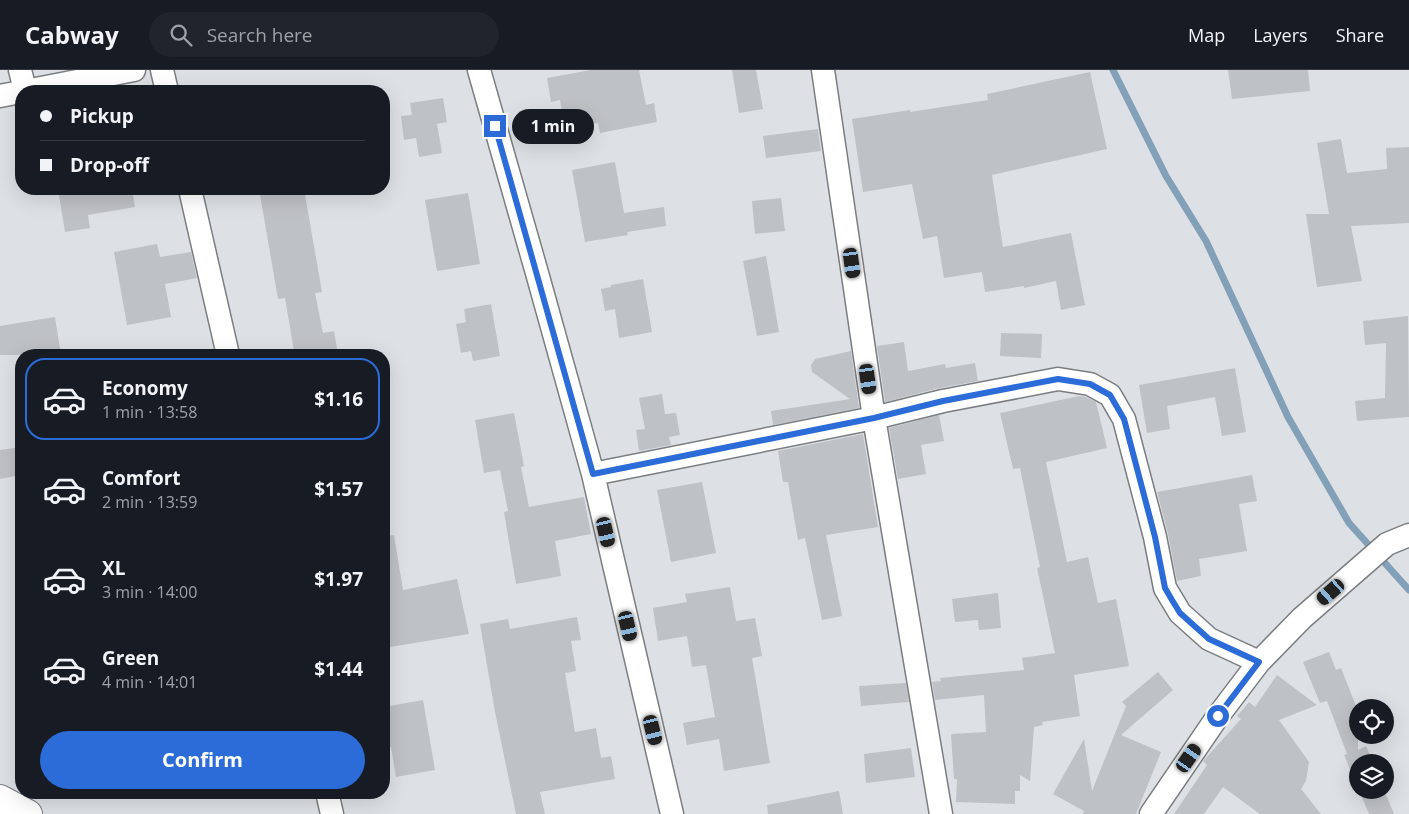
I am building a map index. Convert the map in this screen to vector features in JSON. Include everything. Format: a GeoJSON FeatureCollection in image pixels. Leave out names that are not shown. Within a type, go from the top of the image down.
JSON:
{"type":"FeatureCollection","features":[{"type":"Feature","properties":{"kind":"main road"},"geometry":{"type":"LineString","coordinates":[[0,800],[28,814]]}},
{"type":"Feature","properties":{"kind":"street"},"geometry":{"type":"LineString","coordinates":[[22,80],[134,70]]}},
{"type":"Feature","properties":{"kind":"street"},"geometry":{"type":"LineString","coordinates":[[162,70],[166,85]]}},
{"type":"Feature","properties":{"kind":"street"},"geometry":{"type":"LineString","coordinates":[[479,70],[593,474],[672,814]]}},
{"type":"Feature","properties":{"kind":"street"},"geometry":{"type":"LineString","coordinates":[[823,70],[874,418],[941,814]]}},
{"type":"Feature","properties":{"kind":"street"},"geometry":{"type":"LineString","coordinates":[[0,96],[15,85]]}},
{"type":"Feature","properties":{"kind":"street"},"geometry":{"type":"LineString","coordinates":[[191,195],[227,349]]}},
{"type":"Feature","properties":{"kind":"street"},"geometry":{"type":"LineString","coordinates":[[593,474],[1058,379],[1090,384],[1110,395],[1124,419],[1155,537],[1165,588],[1180,613],[1209,639],[1259,662]]}},
{"type":"Feature","properties":{"kind":"street"},"geometry":{"type":"LineString","coordinates":[[1151,814],[1213,724],[1259,662],[1302,618],[1387,544],[1409,535]]}},
{"type":"Feature","properties":{"kind":"street"},"geometry":{"type":"LineString","coordinates":[[329,799],[332,814]]}},
{"type":"Feature","properties":{"kind":"building"},"geometry":{"type":"Polygon","coordinates":[[[591,70],[639,70],[646,105],[654,103],[657,122],[600,133],[598,123],[565,128],[560,100],[551,102],[547,78],[591,70]]]}},
{"type":"Feature","properties":{"kind":"building"},"geometry":{"type":"Polygon","coordinates":[[[732,70],[756,70],[763,109],[739,113],[732,70]]]}},
{"type":"Feature","properties":{"kind":"building"},"geometry":{"type":"Polygon","coordinates":[[[1228,70],[1308,70],[1310,91],[1232,99],[1228,70]]]}},
{"type":"Feature","properties":{"kind":"building"},"geometry":{"type":"Polygon","coordinates":[[[1090,72],[1107,149],[992,175],[1003,247],[1071,233],[1085,305],[1061,310],[1056,281],[1024,288],[1024,286],[985,292],[982,272],[944,278],[937,236],[923,239],[912,184],[863,192],[852,119],[988,100],[987,94],[1090,72]]]}},
{"type":"Feature","properties":{"kind":"building"},"geometry":{"type":"Polygon","coordinates":[[[443,98],[447,122],[437,124],[442,153],[419,157],[416,138],[404,140],[401,116],[412,115],[410,103],[443,98]]]}},
{"type":"Feature","properties":{"kind":"building"},"geometry":{"type":"Polygon","coordinates":[[[818,129],[821,151],[766,158],[763,136],[818,129]]]}},
{"type":"Feature","properties":{"kind":"building"},"geometry":{"type":"Polygon","coordinates":[[[1341,139],[1347,173],[1387,169],[1386,148],[1409,147],[1409,223],[1351,226],[1362,281],[1317,287],[1306,214],[1329,214],[1317,143],[1341,139]]]}},
{"type":"Feature","properties":{"kind":"building"},"geometry":{"type":"Polygon","coordinates":[[[615,162],[624,213],[664,207],[666,226],[627,232],[628,235],[585,242],[572,170],[615,162]]]}},
{"type":"Feature","properties":{"kind":"building"},"geometry":{"type":"Polygon","coordinates":[[[468,193],[480,264],[437,271],[425,200],[468,193]]]}},
{"type":"Feature","properties":{"kind":"building"},"geometry":{"type":"Polygon","coordinates":[[[59,195],[133,195],[135,207],[88,215],[90,228],[65,232],[59,195]]]}},
{"type":"Feature","properties":{"kind":"building"},"geometry":{"type":"Polygon","coordinates":[[[260,195],[305,195],[322,292],[315,293],[323,333],[334,331],[337,349],[294,349],[285,298],[278,299],[260,195]]]}},
{"type":"Feature","properties":{"kind":"building"},"geometry":{"type":"Polygon","coordinates":[[[781,198],[785,231],[755,234],[752,201],[781,198]]]}},
{"type":"Feature","properties":{"kind":"building"},"geometry":{"type":"Polygon","coordinates":[[[157,244],[160,257],[191,252],[197,278],[165,284],[171,317],[127,325],[114,252],[157,244]]]}},
{"type":"Feature","properties":{"kind":"building"},"geometry":{"type":"Polygon","coordinates":[[[766,256],[779,332],[757,336],[743,261],[766,256]]]}},
{"type":"Feature","properties":{"kind":"building"},"geometry":{"type":"Polygon","coordinates":[[[643,279],[652,332],[619,338],[615,309],[605,311],[601,289],[611,287],[611,285],[643,279]]]}},
{"type":"Feature","properties":{"kind":"building"},"geometry":{"type":"Polygon","coordinates":[[[491,304],[500,356],[473,361],[471,351],[461,353],[456,324],[466,322],[464,309],[491,304]]]}},
{"type":"Feature","properties":{"kind":"building"},"geometry":{"type":"Polygon","coordinates":[[[1408,316],[1409,417],[1357,421],[1355,401],[1385,398],[1386,343],[1365,345],[1363,321],[1408,316]]]}},
{"type":"Feature","properties":{"kind":"building"},"geometry":{"type":"Polygon","coordinates":[[[55,317],[60,349],[15,349],[15,355],[0,355],[0,326],[55,317]]]}},
{"type":"Feature","properties":{"kind":"building"},"geometry":{"type":"Polygon","coordinates":[[[1001,333],[1042,334],[1041,358],[1000,356],[1001,333]]]}},
{"type":"Feature","properties":{"kind":"building"},"geometry":{"type":"Polygon","coordinates":[[[904,342],[908,371],[945,364],[946,368],[975,363],[978,381],[935,389],[885,402],[877,346],[904,342]]]}},
{"type":"Feature","properties":{"kind":"building"},"geometry":{"type":"Polygon","coordinates":[[[851,351],[859,408],[773,425],[771,411],[850,399],[812,372],[811,365],[815,359],[851,351]]]}},
{"type":"Feature","properties":{"kind":"building"},"geometry":{"type":"Polygon","coordinates":[[[1235,368],[1246,432],[1222,436],[1215,397],[1167,406],[1170,429],[1147,433],[1139,385],[1235,368]]]}},
{"type":"Feature","properties":{"kind":"building"},"geometry":{"type":"Polygon","coordinates":[[[662,394],[665,414],[676,413],[680,435],[669,437],[671,445],[639,451],[636,430],[645,429],[639,398],[662,394]]]}},
{"type":"Feature","properties":{"kind":"building"},"geometry":{"type":"Polygon","coordinates":[[[1079,396],[1096,402],[1107,448],[1046,462],[1067,562],[1088,557],[1098,603],[1116,599],[1129,666],[1074,675],[1080,716],[1042,722],[1043,725],[1034,727],[1030,781],[1020,775],[1020,791],[1015,791],[1015,804],[956,802],[957,779],[954,779],[951,734],[986,732],[984,695],[935,700],[932,682],[941,681],[940,678],[1024,670],[1022,658],[1055,653],[1037,568],[1040,567],[1020,468],[1013,469],[1000,413],[1079,396]]]}},
{"type":"Feature","properties":{"kind":"building"},"geometry":{"type":"Polygon","coordinates":[[[514,413],[524,466],[521,467],[529,507],[584,497],[591,534],[555,541],[561,576],[516,584],[504,512],[508,511],[500,470],[484,473],[475,420],[514,413]]]}},
{"type":"Feature","properties":{"kind":"building"},"geometry":{"type":"Polygon","coordinates":[[[939,415],[944,441],[921,445],[926,474],[898,479],[889,428],[939,415]]]}},
{"type":"Feature","properties":{"kind":"building"},"geometry":{"type":"Polygon","coordinates":[[[863,434],[878,527],[826,535],[842,616],[822,620],[805,538],[798,540],[788,482],[783,482],[778,451],[863,434]]]}},
{"type":"Feature","properties":{"kind":"building"},"geometry":{"type":"Polygon","coordinates":[[[15,448],[15,476],[0,479],[0,450],[15,448]]]}},
{"type":"Feature","properties":{"kind":"building"},"geometry":{"type":"Polygon","coordinates":[[[1252,475],[1257,501],[1239,504],[1247,551],[1199,559],[1201,576],[1177,581],[1168,534],[1157,492],[1252,475]]]}},
{"type":"Feature","properties":{"kind":"building"},"geometry":{"type":"Polygon","coordinates":[[[702,482],[716,553],[671,562],[657,490],[702,482]]]}},
{"type":"Feature","properties":{"kind":"building"},"geometry":{"type":"Polygon","coordinates":[[[390,535],[394,535],[403,590],[457,579],[469,634],[390,647],[390,535]]]}},
{"type":"Feature","properties":{"kind":"building"},"geometry":{"type":"Polygon","coordinates":[[[730,587],[736,621],[755,618],[762,656],[752,658],[770,763],[724,771],[719,739],[687,745],[683,723],[715,717],[706,665],[692,667],[687,636],[658,641],[653,608],[687,602],[685,594],[730,587]]]}},
{"type":"Feature","properties":{"kind":"building"},"geometry":{"type":"Polygon","coordinates":[[[998,593],[1001,628],[979,630],[978,620],[955,622],[952,599],[998,593]]]}},
{"type":"Feature","properties":{"kind":"building"},"geometry":{"type":"Polygon","coordinates":[[[577,617],[581,640],[571,641],[576,671],[565,673],[575,732],[596,728],[601,758],[611,756],[615,779],[540,792],[545,814],[516,814],[495,712],[480,624],[508,619],[510,629],[577,617]]]}},
{"type":"Feature","properties":{"kind":"building"},"geometry":{"type":"Polygon","coordinates":[[[1329,652],[1336,670],[1341,668],[1353,699],[1349,699],[1349,744],[1358,744],[1358,750],[1366,746],[1370,754],[1349,754],[1349,767],[1344,755],[1347,754],[1327,701],[1320,703],[1303,662],[1329,652]]]}},
{"type":"Feature","properties":{"kind":"building"},"geometry":{"type":"Polygon","coordinates":[[[1158,672],[1173,690],[1121,735],[1161,752],[1136,814],[1083,814],[1084,811],[1053,794],[1084,739],[1092,791],[1126,706],[1122,702],[1158,672]]]}},
{"type":"Feature","properties":{"kind":"building"},"geometry":{"type":"Polygon","coordinates":[[[1277,675],[1317,705],[1279,720],[1309,762],[1306,781],[1301,789],[1321,814],[1260,814],[1223,787],[1204,814],[1174,814],[1207,765],[1203,761],[1241,719],[1237,716],[1249,702],[1255,707],[1277,675]]]}},
{"type":"Feature","properties":{"kind":"building"},"geometry":{"type":"Polygon","coordinates":[[[906,683],[909,702],[861,706],[859,686],[906,683]]]}},
{"type":"Feature","properties":{"kind":"building"},"geometry":{"type":"Polygon","coordinates":[[[423,700],[435,770],[396,777],[390,747],[390,706],[423,700]]]}},
{"type":"Feature","properties":{"kind":"building"},"geometry":{"type":"Polygon","coordinates":[[[911,748],[915,777],[866,783],[864,754],[911,748]]]}},
{"type":"Feature","properties":{"kind":"building"},"geometry":{"type":"Polygon","coordinates":[[[839,791],[843,814],[768,814],[767,805],[839,791]]]}},
{"type":"Feature","properties":{"kind":"building"},"geometry":{"type":"Polygon","coordinates":[[[1363,799],[1388,799],[1394,814],[1369,814],[1363,799]]]}},
{"type":"Feature","properties":{"kind":"waterway"},"geometry":{"type":"LineString","coordinates":[[1113,70],[1166,176],[1206,241],[1288,417],[1349,523],[1409,590]]}},
{"type":"Feature","properties":{"kind":"route"},"geometry":{"type":"LineString","coordinates":[[495,126],[593,474],[1058,379],[1090,384],[1110,395],[1124,419],[1155,537],[1165,588],[1172,600],[1180,613],[1209,639],[1259,662],[1218,716]]}}]}
